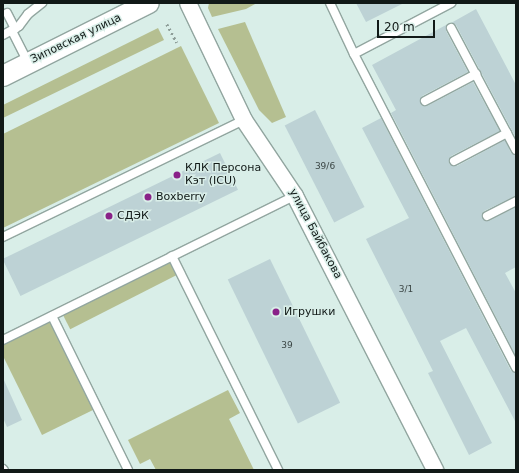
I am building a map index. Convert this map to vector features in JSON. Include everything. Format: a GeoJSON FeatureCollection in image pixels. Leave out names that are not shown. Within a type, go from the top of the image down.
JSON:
{"type":"FeatureCollection","features":[{"type":"Feature","properties":{"kind":"street","name":"Зиповская улица"},"geometry":{"type":"LineString","coordinates":[[3,76],[149,3]]}},
{"type":"Feature","properties":{"kind":"street","name":"улица Байбакова"},"geometry":{"type":"LineString","coordinates":[[188,3],[244,120],[295,196],[435,470]]}},
{"type":"Feature","properties":{"kind":"lane"},"geometry":{"type":"LineString","coordinates":[[3,35],[14,30],[34,8],[42,3]]}},
{"type":"Feature","properties":{"kind":"lane"},"geometry":{"type":"LineString","coordinates":[[330,3],[354,54],[516,368]]}},
{"type":"Feature","properties":{"kind":"lane"},"geometry":{"type":"LineString","coordinates":[[354,54],[451,3]]}},
{"type":"Feature","properties":{"kind":"lane"},"geometry":{"type":"LineString","coordinates":[[7,12],[28,63]]}},
{"type":"Feature","properties":{"kind":"lane"},"geometry":{"type":"LineString","coordinates":[[451,28],[516,150]]}},
{"type":"Feature","properties":{"kind":"lane"},"geometry":{"type":"LineString","coordinates":[[425,101],[476,74]]}},
{"type":"Feature","properties":{"kind":"lane"},"geometry":{"type":"LineString","coordinates":[[3,237],[244,120]]}},
{"type":"Feature","properties":{"kind":"lane"},"geometry":{"type":"LineString","coordinates":[[454,161],[507,133]]}},
{"type":"Feature","properties":{"kind":"lane"},"geometry":{"type":"LineString","coordinates":[[3,340],[295,196]]}},
{"type":"Feature","properties":{"kind":"lane"},"geometry":{"type":"LineString","coordinates":[[487,216],[516,201]]}},
{"type":"Feature","properties":{"kind":"lane"},"geometry":{"type":"LineString","coordinates":[[172,256],[278,470]]}},
{"type":"Feature","properties":{"kind":"lane"},"geometry":{"type":"LineString","coordinates":[[52,316],[128,470]]}},
{"type":"Feature","properties":{"kind":"path"},"geometry":{"type":"LineString","coordinates":[[167,24],[177,43]]}},
{"type":"Feature","properties":{"kind":"green space"},"geometry":{"type":"Polygon","coordinates":[[[209,3],[257,3],[246,9],[212,17],[208,8],[209,3]]]}},
{"type":"Feature","properties":{"kind":"green space"},"geometry":{"type":"Polygon","coordinates":[[[245,22],[286,117],[272,123],[259,110],[218,29],[245,22]]]}},
{"type":"Feature","properties":{"kind":"green space"},"geometry":{"type":"Polygon","coordinates":[[[158,28],[164,40],[3,118],[3,105],[158,28]]]}},
{"type":"Feature","properties":{"kind":"green space"},"geometry":{"type":"Polygon","coordinates":[[[181,46],[219,123],[3,228],[3,134],[181,46]]]}},
{"type":"Feature","properties":{"kind":"green space"},"geometry":{"type":"Polygon","coordinates":[[[169,261],[176,275],[70,329],[63,315],[169,261]]]}},
{"type":"Feature","properties":{"kind":"green space"},"geometry":{"type":"Polygon","coordinates":[[[51,319],[95,409],[42,435],[3,356],[3,343],[51,319]]]}},
{"type":"Feature","properties":{"kind":"green space"},"geometry":{"type":"Polygon","coordinates":[[[228,390],[240,413],[229,419],[254,470],[156,470],[150,459],[140,464],[128,440],[228,390]]]}},
{"type":"Feature","properties":{"kind":"building"},"geometry":{"type":"Polygon","coordinates":[[[356,3],[404,3],[366,22],[356,3]]]}},
{"type":"Feature","properties":{"kind":"building"},"geometry":{"type":"Polygon","coordinates":[[[476,9],[516,85],[516,138],[456,25],[451,23],[476,9]]]}},
{"type":"Feature","properties":{"kind":"building"},"geometry":{"type":"Polygon","coordinates":[[[446,25],[446,31],[468,72],[422,96],[420,101],[422,106],[427,106],[473,82],[500,131],[451,156],[449,164],[457,166],[505,140],[511,153],[516,155],[516,196],[484,211],[482,216],[484,220],[489,221],[516,207],[516,267],[505,273],[516,293],[516,356],[391,113],[396,110],[372,65],[446,25]]]}},
{"type":"Feature","properties":{"kind":"building"},"geometry":{"type":"Polygon","coordinates":[[[315,110],[364,207],[334,223],[285,125],[315,110]]]}},
{"type":"Feature","properties":{"kind":"building"},"geometry":{"type":"Polygon","coordinates":[[[381,118],[511,371],[516,373],[516,423],[466,328],[440,341],[492,443],[469,455],[428,373],[433,371],[366,239],[409,218],[362,128],[381,118]]]}},
{"type":"Feature","properties":{"kind":"building"},"geometry":{"type":"Polygon","coordinates":[[[220,153],[238,190],[20,296],[3,259],[220,153]]]}},
{"type":"Feature","properties":{"kind":"building"},"geometry":{"type":"Polygon","coordinates":[[[270,259],[340,403],[298,423],[228,280],[270,259]]]}},
{"type":"Feature","properties":{"kind":"building"},"geometry":{"type":"Polygon","coordinates":[[[3,378],[22,420],[7,427],[3,418],[3,378]]]}},
{"type":"Feature","properties":{"kind":"place","name":"КЛК Персона Кэт (ICU)"},"geometry":{"type":"Point","coordinates":[177,175]}},
{"type":"Feature","properties":{"kind":"place","name":"Boxberry"},"geometry":{"type":"Point","coordinates":[148,197]}},
{"type":"Feature","properties":{"kind":"place","name":"СДЭК"},"geometry":{"type":"Point","coordinates":[109,216]}},
{"type":"Feature","properties":{"kind":"place","name":"Игрушки"},"geometry":{"type":"Point","coordinates":[276,312]}}]}
